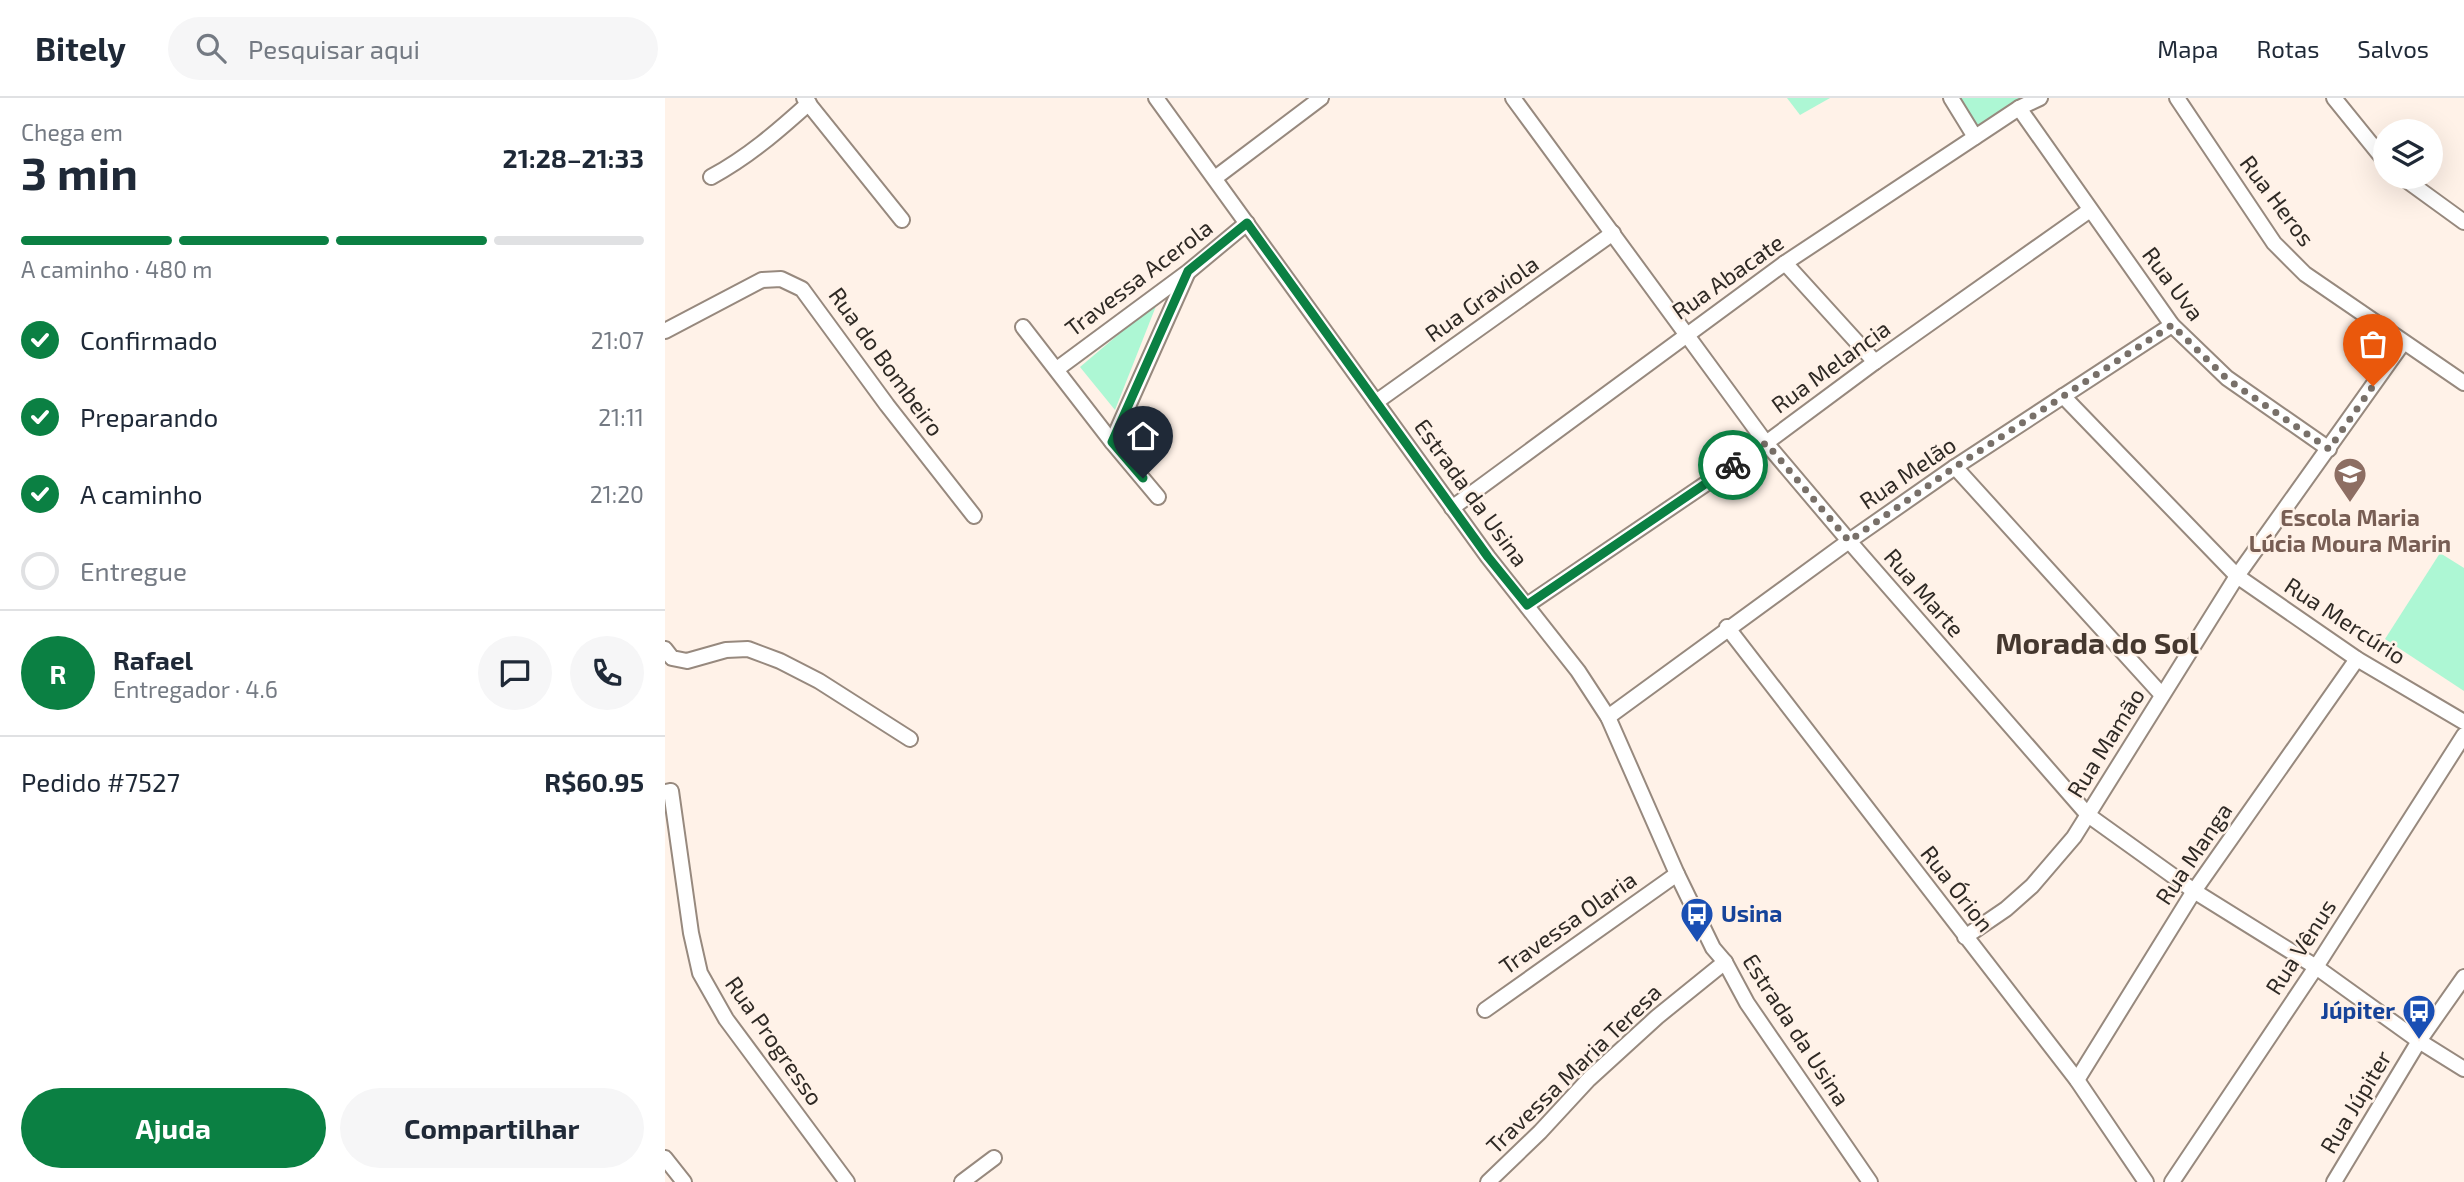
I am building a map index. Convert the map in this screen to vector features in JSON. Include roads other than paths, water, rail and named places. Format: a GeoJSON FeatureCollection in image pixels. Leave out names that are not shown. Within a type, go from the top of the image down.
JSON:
{"type":"FeatureCollection","features":[{"type":"Feature","properties":{"kind":"street","name":"Estrada da Usina"},"geometry":{"type":"LineString","coordinates":[[1156,98],[1452,508],[1578,671],[1608,717],[1677,874],[1713,948],[1725,962],[1747,1003],[1870,1182]]}},
{"type":"Feature","properties":{"kind":"street"},"geometry":{"type":"LineString","coordinates":[[1215,178],[1321,98]]}},
{"type":"Feature","properties":{"kind":"street","name":"Rua Marte"},"geometry":{"type":"LineString","coordinates":[[1513,98],[1766,443],[2088,815],[2195,891],[2316,967],[2419,1041],[2464,1069]]}},
{"type":"Feature","properties":{"kind":"street"},"geometry":{"type":"LineString","coordinates":[[1951,98],[1975,137]]}},
{"type":"Feature","properties":{"kind":"street","name":"Rua Abacate"},"geometry":{"type":"LineString","coordinates":[[1452,508],[1785,263],[2019,108],[2040,98]]}},
{"type":"Feature","properties":{"kind":"street","name":"Rua Heros"},"geometry":{"type":"LineString","coordinates":[[2178,98],[2274,243],[2305,274],[2464,383]]}},
{"type":"Feature","properties":{"kind":"street"},"geometry":{"type":"LineString","coordinates":[[2334,98],[2373,147]]}},
{"type":"Feature","properties":{"kind":"street"},"geometry":{"type":"LineString","coordinates":[[711,177],[739,162],[759,147],[807,101],[902,220]]}},
{"type":"Feature","properties":{"kind":"street","name":"Rua Uva"},"geometry":{"type":"LineString","coordinates":[[2019,108],[2172,325],[2227,379],[2329,449]]}},
{"type":"Feature","properties":{"kind":"street"},"geometry":{"type":"LineString","coordinates":[[2419,189],[2464,222]]}},
{"type":"Feature","properties":{"kind":"street","name":"Rua Melancia"},"geometry":{"type":"LineString","coordinates":[[1527,605],[1766,443],[1875,362],[2090,210]]}},
{"type":"Feature","properties":{"kind":"street","name":"Travessa Acerola"},"geometry":{"type":"LineString","coordinates":[[1057,369],[1188,271],[1247,223]]}},
{"type":"Feature","properties":{"kind":"street","name":"Rua Graviola"},"geometry":{"type":"LineString","coordinates":[[1376,402],[1613,233]]}},
{"type":"Feature","properties":{"kind":"street"},"geometry":{"type":"LineString","coordinates":[[1785,263],[1875,362]]}},
{"type":"Feature","properties":{"kind":"street"},"geometry":{"type":"LineString","coordinates":[[1112,442],[1188,271]]}},
{"type":"Feature","properties":{"kind":"street","name":"Rua do Bombeiro"},"geometry":{"type":"LineString","coordinates":[[665,331],[762,280],[781,279],[802,289],[887,405],[974,516]]}},
{"type":"Feature","properties":{"kind":"street","name":"Rua Melão"},"geometry":{"type":"LineString","coordinates":[[1608,717],[1727,628],[1955,467],[2172,325]]}},
{"type":"Feature","properties":{"kind":"street"},"geometry":{"type":"LineString","coordinates":[[1023,327],[1112,442],[1158,496]]}},
{"type":"Feature","properties":{"kind":"street","name":"Rua Mamão"},"geometry":{"type":"LineString","coordinates":[[1965,937],[2006,909],[2058,858],[2088,815],[2237,576],[2403,343]]}},
{"type":"Feature","properties":{"kind":"street","name":"Rua Mercúrio"},"geometry":{"type":"LineString","coordinates":[[2063,396],[2237,576],[2357,659],[2464,722]]}},
{"type":"Feature","properties":{"kind":"street"},"geometry":{"type":"LineString","coordinates":[[1955,467],[2162,695]]}},
{"type":"Feature","properties":{"kind":"street","name":"Rua Órion"},"geometry":{"type":"LineString","coordinates":[[1727,628],[2077,1080],[2146,1182]]}},
{"type":"Feature","properties":{"kind":"street"},"geometry":{"type":"LineString","coordinates":[[665,649],[672,658],[687,661],[726,650],[748,649],[819,681],[910,740]]}},
{"type":"Feature","properties":{"kind":"street","name":"Rua Manga"},"geometry":{"type":"LineString","coordinates":[[2077,1080],[2195,891],[2357,659]]}},
{"type":"Feature","properties":{"kind":"street","name":"Rua Vênus"},"geometry":{"type":"LineString","coordinates":[[2172,1182],[2316,967],[2464,735]]}},
{"type":"Feature","properties":{"kind":"street","name":"Rua Progresso"},"geometry":{"type":"LineString","coordinates":[[668,792],[700,973],[726,1019],[847,1182]]}},
{"type":"Feature","properties":{"kind":"street","name":"Travessa Olaria"},"geometry":{"type":"LineString","coordinates":[[1485,1010],[1677,874]]}},
{"type":"Feature","properties":{"kind":"street","name":"Travessa Maria Teresa"},"geometry":{"type":"LineString","coordinates":[[1488,1182],[1540,1132],[1589,1079],[1657,1017],[1725,962]]}},
{"type":"Feature","properties":{"kind":"street","name":"Rua Júpiter"},"geometry":{"type":"LineString","coordinates":[[2334,1182],[2419,1041],[2464,976]]}},
{"type":"Feature","properties":{"kind":"street"},"geometry":{"type":"LineString","coordinates":[[665,1158],[684,1182]]}},
{"type":"Feature","properties":{"kind":"street"},"geometry":{"type":"LineString","coordinates":[[962,1182],[994,1158]]}},
{"type":"Feature","properties":{"kind":"place","name":"Escola Maria Lúcia Moura Marin"},"geometry":{"type":"Point","coordinates":[2350,504]}},
{"type":"Feature","properties":{"kind":"place","name":"Usina"},"geometry":{"type":"Point","coordinates":[1697,944]}},
{"type":"Feature","properties":{"kind":"place","name":"Júpiter"},"geometry":{"type":"Point","coordinates":[2419,1041]}},
{"type":"Feature","properties":{"kind":"district","name":"Morada do Sol"},"geometry":{"type":"Point","coordinates":[2097,644]}}]}
